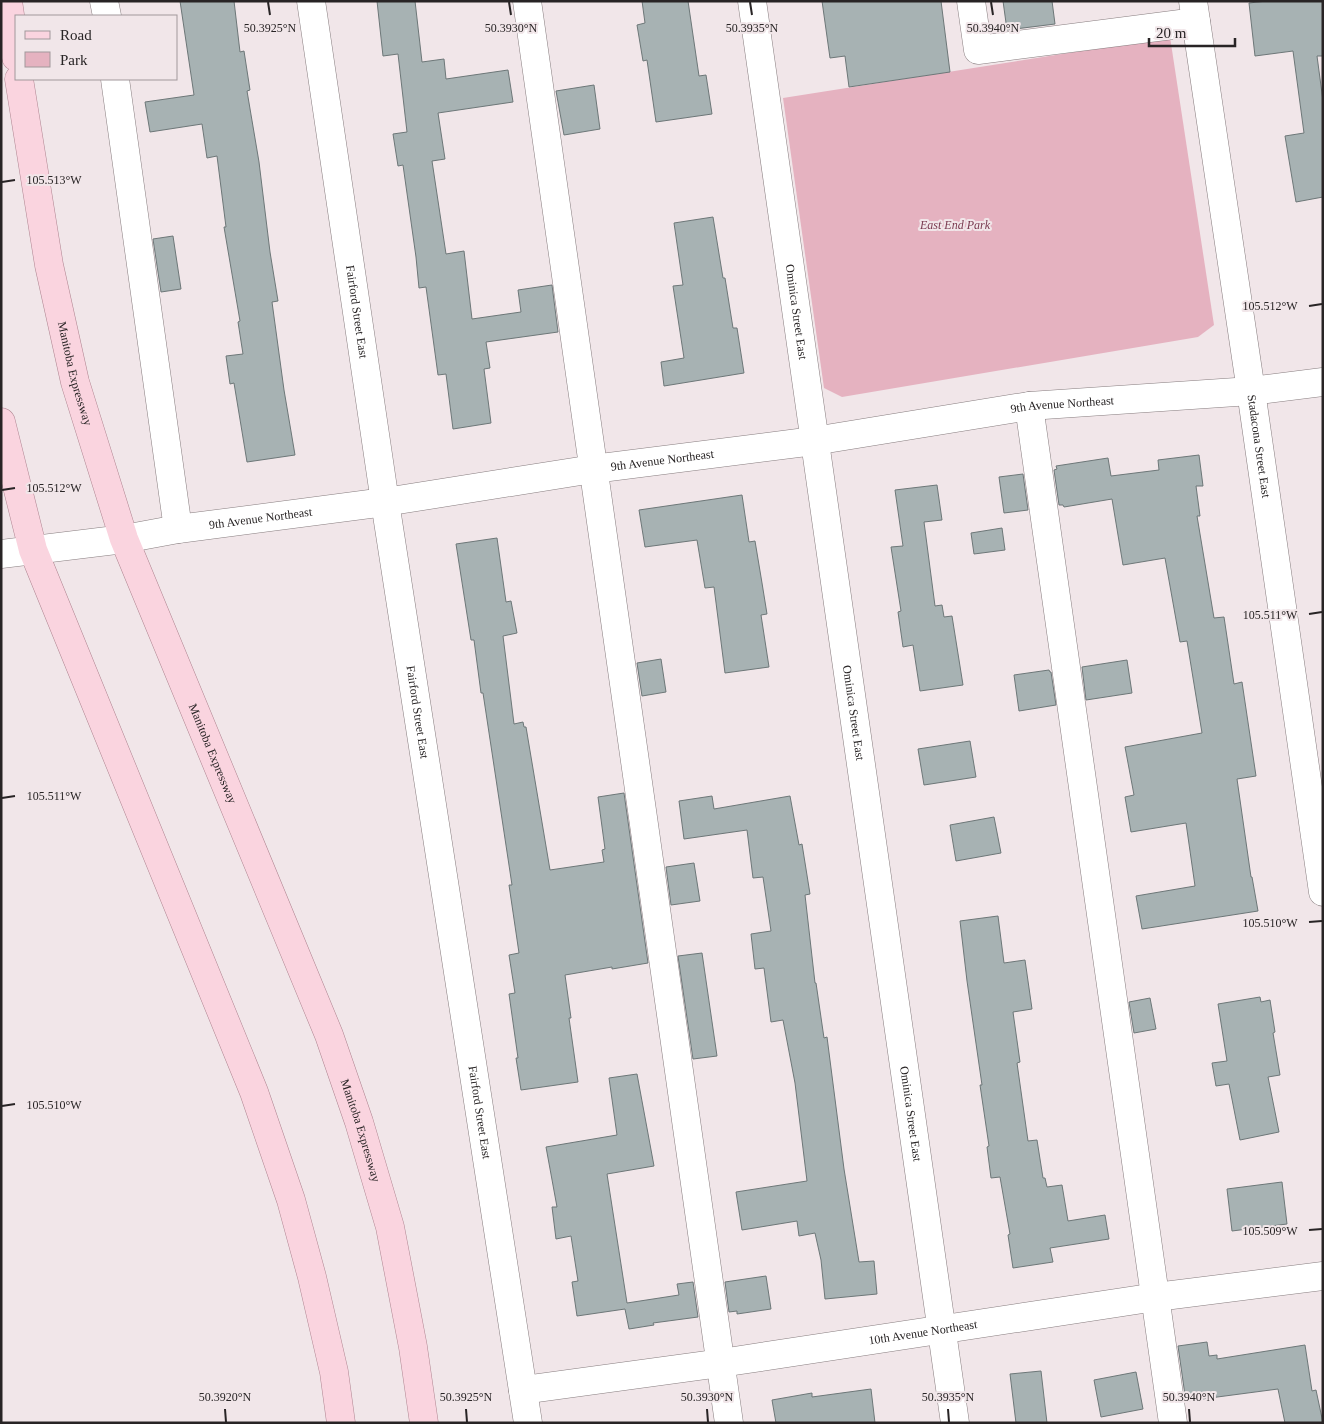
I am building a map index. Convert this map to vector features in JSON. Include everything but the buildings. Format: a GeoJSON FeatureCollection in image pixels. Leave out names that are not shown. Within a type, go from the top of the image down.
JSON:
{"type":"FeatureCollection","features":[{"type":"Feature","properties":{"kind":"main road"},"geometry":{"type":"LineString","coordinates":[[8,1],[15,50]]}},
{"type":"Feature","properties":{"kind":"main road","name":"Manitoba Expressway"},"geometry":{"type":"LineString","coordinates":[[19,80],[49,265],[75,382],[124,539],[322,1016],[359,1122],[390,1226],[413,1347],[424,1423]]}},
{"type":"Feature","properties":{"kind":"main road"},"geometry":{"type":"LineString","coordinates":[[1,422],[34,550],[254,1092],[291,1200],[312,1276],[334,1372],[341,1423]]}},
{"type":"Feature","properties":{"kind":"street"},"geometry":{"type":"LineString","coordinates":[[104,1],[106,15]]}},
{"type":"Feature","properties":{"kind":"street","name":"Fairford Street East"},"geometry":{"type":"LineString","coordinates":[[310,1],[385,502],[528,1423]]}},
{"type":"Feature","properties":{"kind":"street"},"geometry":{"type":"LineString","coordinates":[[526,1],[729,1423]]}},
{"type":"Feature","properties":{"kind":"street","name":"Ominica Street East"},"geometry":{"type":"LineString","coordinates":[[752,1],[955,1423]]}},
{"type":"Feature","properties":{"kind":"street"},"geometry":{"type":"LineString","coordinates":[[971,1],[978,50],[1195,12]]}},
{"type":"Feature","properties":{"kind":"street","name":"Stadacona Street East"},"geometry":{"type":"LineString","coordinates":[[1195,12],[1323,892]]}},
{"type":"Feature","properties":{"kind":"street"},"geometry":{"type":"LineString","coordinates":[[115,80],[178,529]]}},
{"type":"Feature","properties":{"kind":"street","name":"9th Avenue Northeast"},"geometry":{"type":"LineString","coordinates":[[1,554],[124,539],[178,529],[385,502],[593,469],[814,441],[1029,406],[1251,391],[1323,382]]}},
{"type":"Feature","properties":{"kind":"street"},"geometry":{"type":"LineString","coordinates":[[1029,406],[1173,1423]]}},
{"type":"Feature","properties":{"kind":"street","name":"10th Avenue Northeast"},"geometry":{"type":"LineString","coordinates":[[523,1390],[721,1363],[1156,1297],[1323,1276]]}},
{"type":"Feature","properties":{"kind":"green space","name":"East End Park"},"geometry":{"type":"Polygon","coordinates":[[[1170,37],[1214,325],[1198,337],[842,397],[824,388],[783,98],[1170,37]]]}}]}
